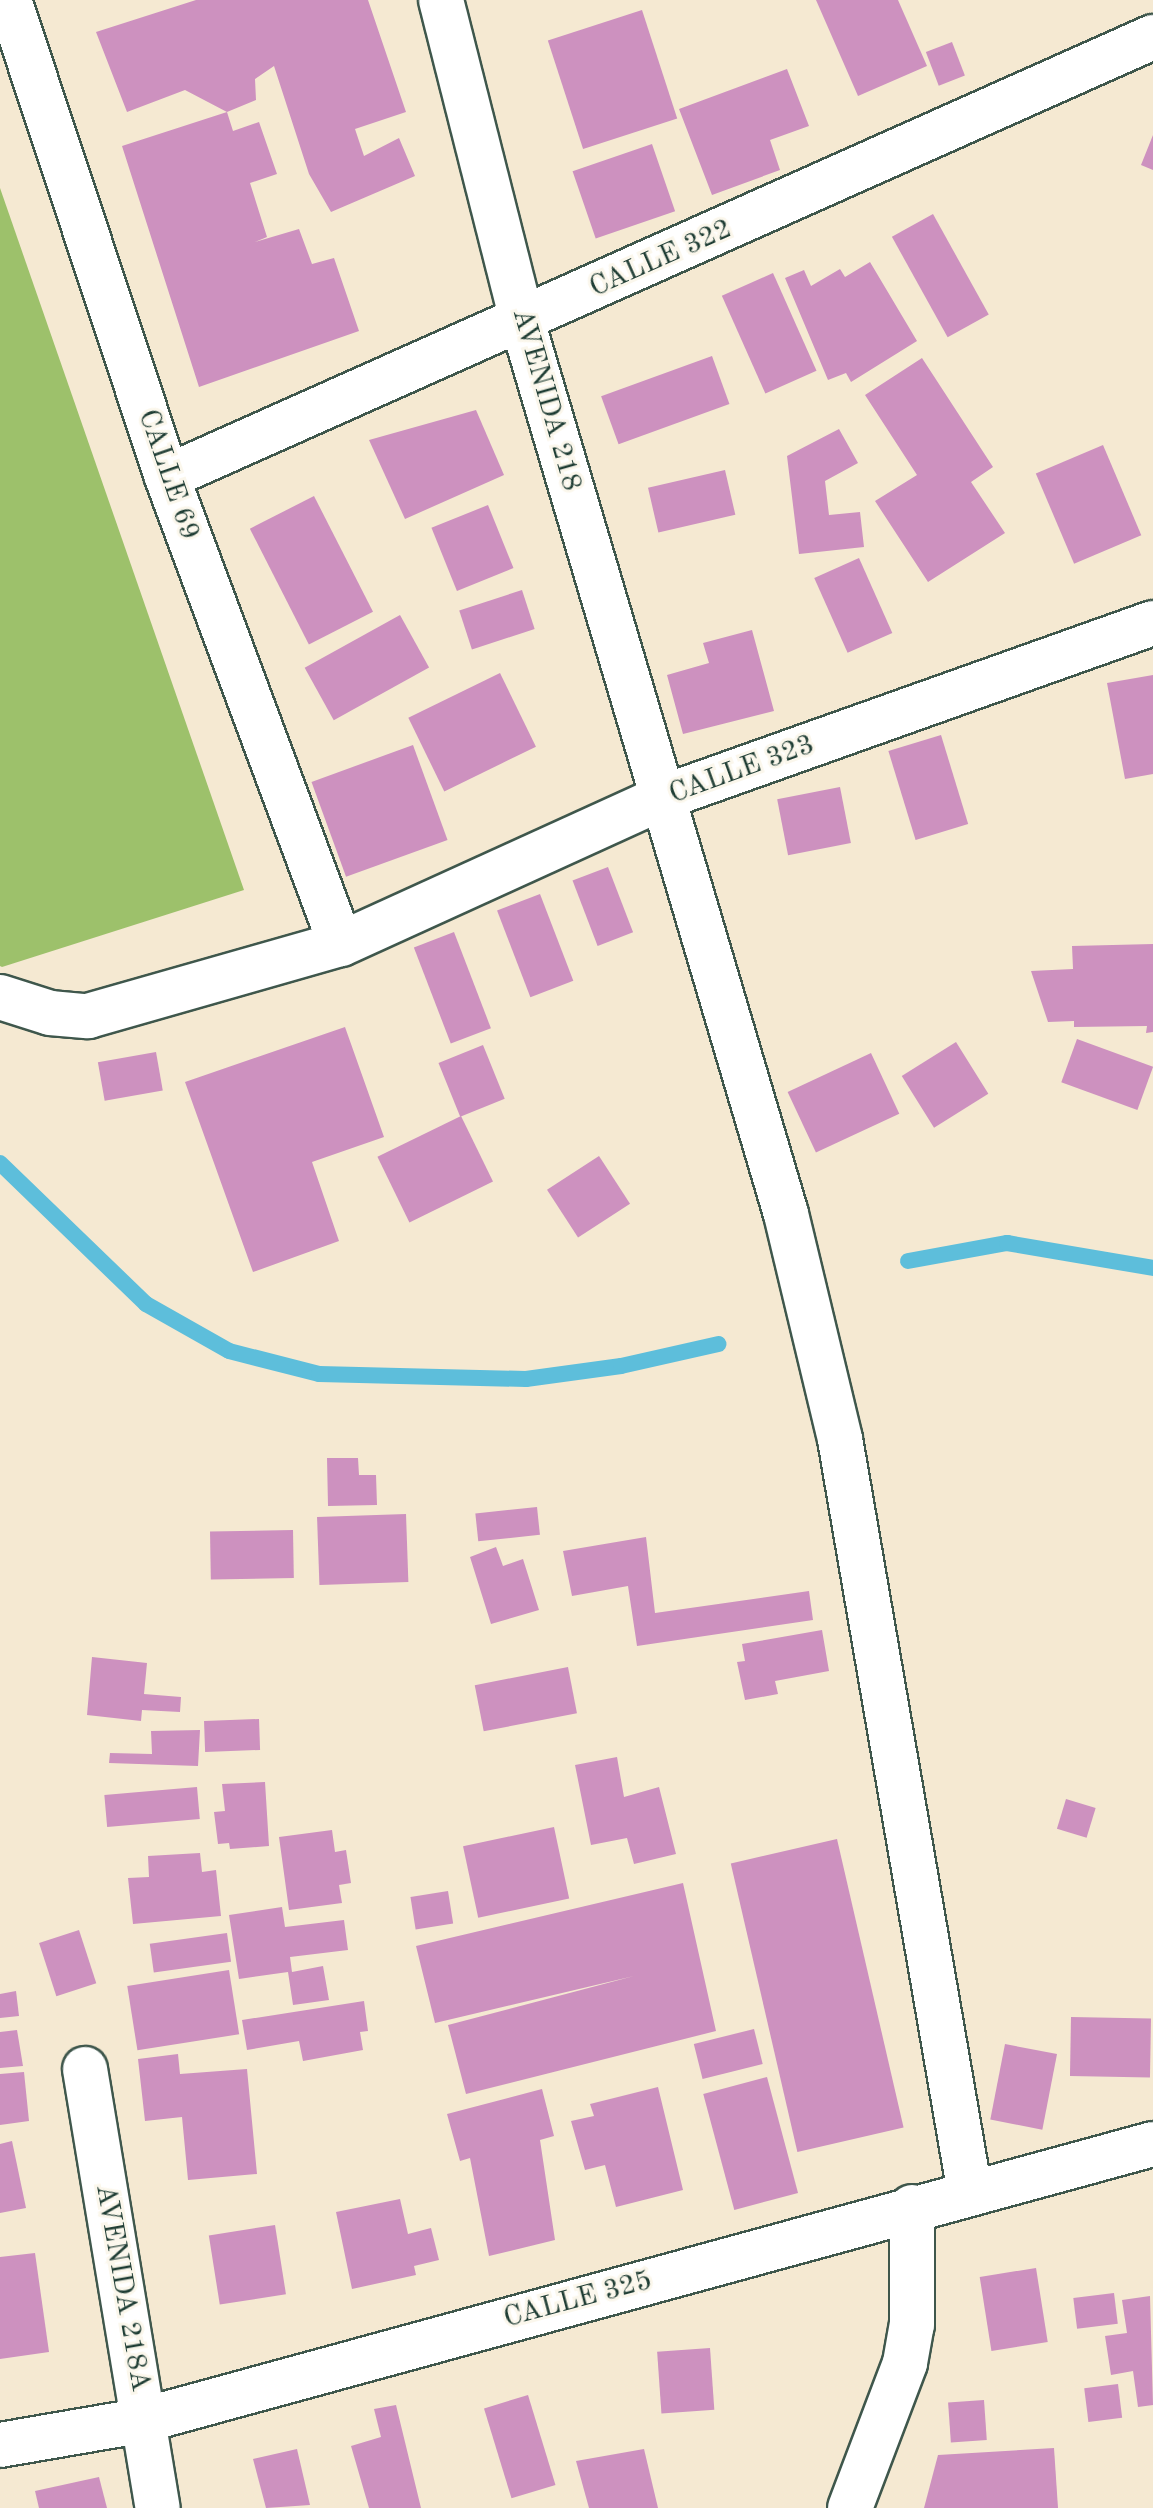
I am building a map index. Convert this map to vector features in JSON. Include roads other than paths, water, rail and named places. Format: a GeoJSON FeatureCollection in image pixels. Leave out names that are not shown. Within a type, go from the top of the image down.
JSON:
{"type":"FeatureCollection","features":[{"type":"Feature","properties":{"kind":"street","name":"CALLE 69"},"geometry":{"type":"LineString","coordinates":[[9,0],[167,477],[341,944]]}},
{"type":"Feature","properties":{"kind":"street","name":"AVENIDA 218"},"geometry":{"type":"LineString","coordinates":[[441,0],[522,321],[786,1214],[840,1439],[970,2193]]}},
{"type":"Feature","properties":{"kind":"street","name":"CALLE 322"},"geometry":{"type":"LineString","coordinates":[[167,477],[1153,37]]}},
{"type":"Feature","properties":{"kind":"street","name":"CALLE 323"},"geometry":{"type":"LineString","coordinates":[[0,997],[50,1013],[88,1016],[341,944],[664,797],[1153,623]]}},
{"type":"Feature","properties":{"kind":"street","name":"AVENIDA 218A"},"geometry":{"type":"LineString","coordinates":[[85,2069],[158,2508]]}},
{"type":"Feature","properties":{"kind":"street","name":"CALLE 325"},"geometry":{"type":"LineString","coordinates":[[0,2445],[144,2420],[912,2207],[1153,2144]]}},
{"type":"Feature","properties":{"kind":"street"},"geometry":{"type":"LineString","coordinates":[[850,2508],[905,2363],[912,2325],[912,2207]]}},
{"type":"Feature","properties":{"kind":"waterway"},"geometry":{"type":"LineString","coordinates":[[0,1163],[146,1304],[229,1351],[319,1374],[526,1379],[621,1366],[719,1344]]}},
{"type":"Feature","properties":{"kind":"waterway"},"geometry":{"type":"LineString","coordinates":[[908,1261],[1007,1243],[1153,1268]]}}]}
